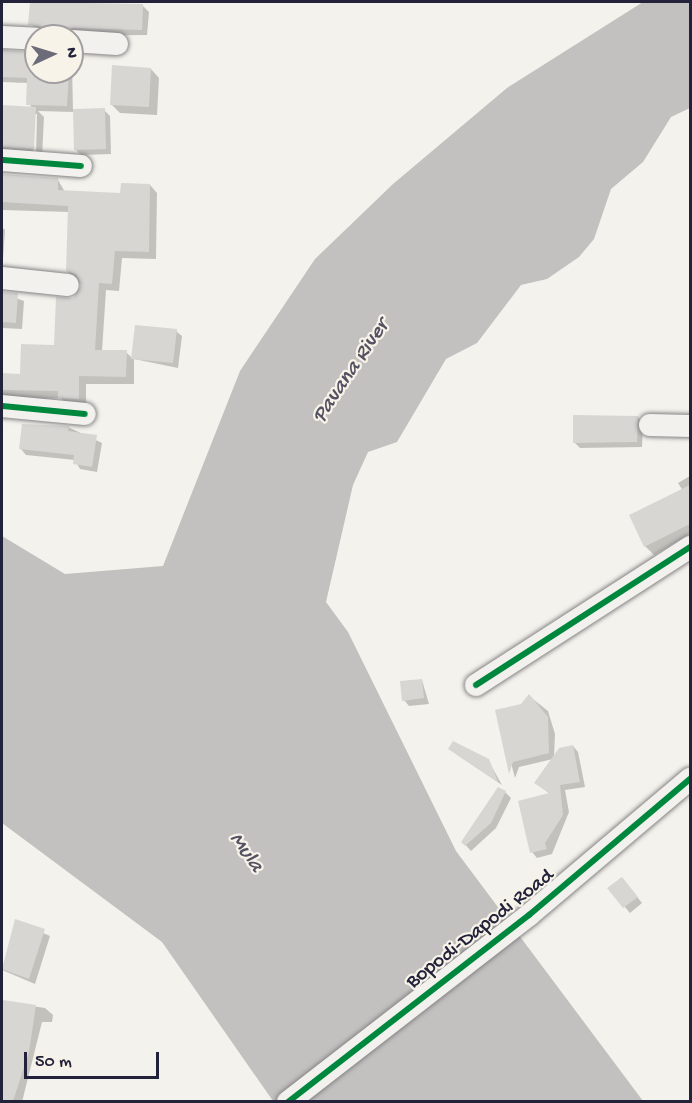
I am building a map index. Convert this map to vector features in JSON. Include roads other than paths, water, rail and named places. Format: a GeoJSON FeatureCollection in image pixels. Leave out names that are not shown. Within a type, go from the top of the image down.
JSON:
{"type":"FeatureCollection","features":[{"type":"Feature","properties":{"kind":"street"},"geometry":{"type":"LineString","coordinates":[[2,37],[24,38]]}},
{"type":"Feature","properties":{"kind":"street"},"geometry":{"type":"LineString","coordinates":[[84,42],[117,44]]}},
{"type":"Feature","properties":{"kind":"street"},"geometry":{"type":"LineString","coordinates":[[2,160],[81,166]]}},
{"type":"Feature","properties":{"kind":"street"},"geometry":{"type":"LineString","coordinates":[[2,278],[68,285]]}},
{"type":"Feature","properties":{"kind":"street"},"geometry":{"type":"LineString","coordinates":[[2,406],[85,414]]}},
{"type":"Feature","properties":{"kind":"street"},"geometry":{"type":"LineString","coordinates":[[650,425],[690,426]]}},
{"type":"Feature","properties":{"kind":"street"},"geometry":{"type":"LineString","coordinates":[[476,685],[690,547]]}},
{"type":"Feature","properties":{"kind":"street","name":"Bopodi-Dapodi Road"},"geometry":{"type":"LineString","coordinates":[[288,1101],[529,915],[690,779]]}},
{"type":"Feature","properties":{"kind":"water"},"geometry":{"type":"Polygon","coordinates":[[[643,2],[690,2],[690,108],[671,117],[643,162],[611,189],[594,239],[579,257],[547,279],[521,285],[477,343],[446,359],[397,442],[368,452],[353,485],[326,602],[348,632],[456,851],[643,1101],[273,1101],[162,942],[2,823],[2,536],[65,574],[163,566],[240,371],[315,259],[393,184],[507,88],[643,2]]]}},
{"type":"Feature","properties":{"kind":"water label","name":"Pavana River"},"geometry":{"type":"Point","coordinates":[352,372]}},
{"type":"Feature","properties":{"kind":"water label","name":"Mula"},"geometry":{"type":"Point","coordinates":[245,853]}}]}
